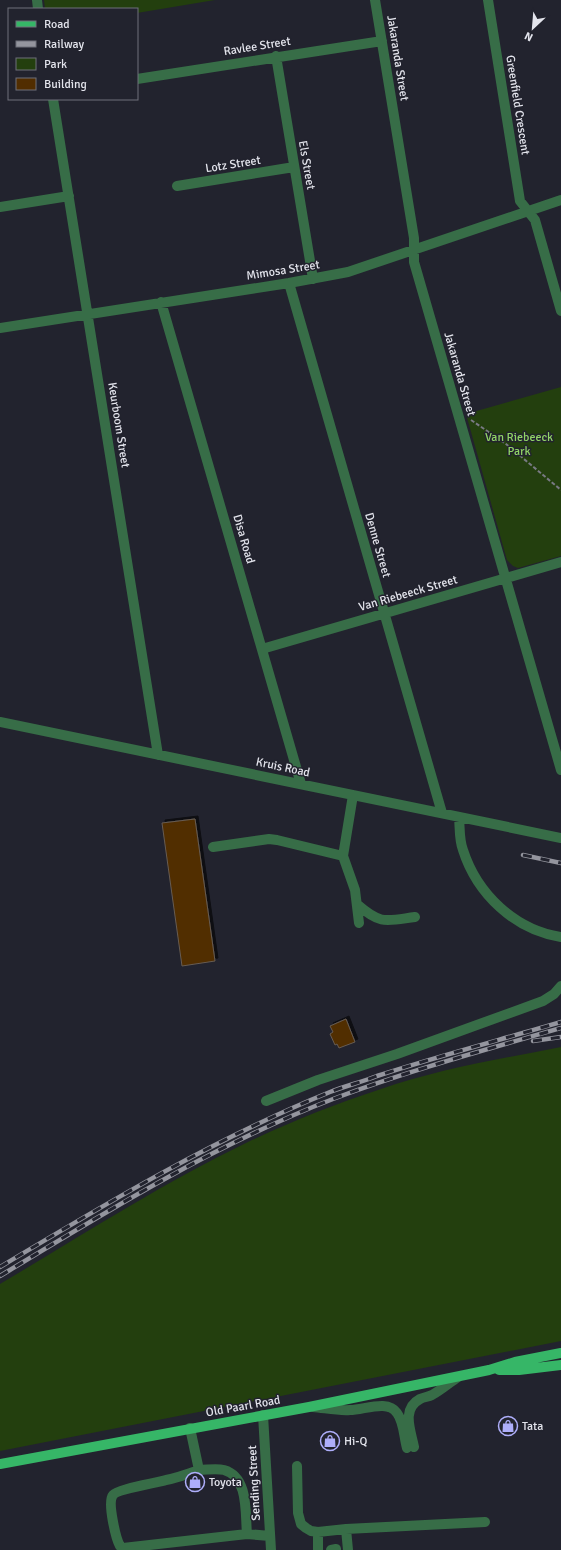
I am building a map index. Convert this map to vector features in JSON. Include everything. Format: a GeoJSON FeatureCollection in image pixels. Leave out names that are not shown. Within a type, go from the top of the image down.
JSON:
{"type":"FeatureCollection","features":[{"type":"Feature","properties":{"kind":"main road","name":"Old Paarl Road"},"geometry":{"type":"LineString","coordinates":[[0,1464],[309,1407],[458,1377],[490,1370],[515,1362],[561,1353]]}},
{"type":"Feature","properties":{"kind":"main road","name":"Old Paarl Road"},"geometry":{"type":"LineString","coordinates":[[490,1370],[519,1370],[561,1364]]}},
{"type":"Feature","properties":{"kind":"street","name":"Jakaranda Street"},"geometry":{"type":"LineString","coordinates":[[375,0],[414,238],[414,262],[561,770]]}},
{"type":"Feature","properties":{"kind":"street","name":"Greenfield Crescent"},"geometry":{"type":"LineString","coordinates":[[488,0],[520,201],[535,220],[561,311]]}},
{"type":"Feature","properties":{"kind":"street","name":"Ravlee Street"},"geometry":{"type":"LineString","coordinates":[[138,79],[276,56],[382,41]]}},
{"type":"Feature","properties":{"kind":"street","name":"Els Street"},"geometry":{"type":"LineString","coordinates":[[276,56],[313,279]]}},
{"type":"Feature","properties":{"kind":"street","name":"Keurboom Street"},"geometry":{"type":"LineString","coordinates":[[53,100],[158,755]]}},
{"type":"Feature","properties":{"kind":"street","name":"Lotz Street"},"geometry":{"type":"LineString","coordinates":[[177,186],[294,167]]}},
{"type":"Feature","properties":{"kind":"street"},"geometry":{"type":"LineString","coordinates":[[0,207],[69,196]]}},
{"type":"Feature","properties":{"kind":"street","name":"Mimosa Street"},"geometry":{"type":"LineString","coordinates":[[0,328],[289,283],[348,272],[414,251],[561,200]]}},
{"type":"Feature","properties":{"kind":"street","name":"Denne Street"},"geometry":{"type":"LineString","coordinates":[[289,283],[442,813]]}},
{"type":"Feature","properties":{"kind":"street","name":"Disa Road"},"geometry":{"type":"LineString","coordinates":[[161,302],[301,784]]}},
{"type":"Feature","properties":{"kind":"street","name":"Van Riebeeck Street"},"geometry":{"type":"LineString","coordinates":[[262,648],[561,562]]}},
{"type":"Feature","properties":{"kind":"street","name":"Kruis Road"},"geometry":{"type":"LineString","coordinates":[[0,722],[561,838]]}},
{"type":"Feature","properties":{"kind":"street"},"geometry":{"type":"LineString","coordinates":[[353,795],[344,856],[358,905],[359,923]]}},
{"type":"Feature","properties":{"kind":"street"},"geometry":{"type":"LineString","coordinates":[[459,817],[462,849],[471,870],[488,895],[506,913],[516,920],[538,931],[561,937]]}},
{"type":"Feature","properties":{"kind":"street"},"geometry":{"type":"LineString","coordinates":[[213,847],[277,840],[344,856]]}},
{"type":"Feature","properties":{"kind":"street"},"geometry":{"type":"LineString","coordinates":[[358,905],[379,920],[386,921],[415,917]]}},
{"type":"Feature","properties":{"kind":"street"},"geometry":{"type":"LineString","coordinates":[[266,1101],[318,1080],[397,1054],[543,1001],[554,994],[561,986]]}},
{"type":"Feature","properties":{"kind":"street"},"geometry":{"type":"LineString","coordinates":[[309,1407],[350,1410],[381,1406],[391,1408],[396,1411],[400,1418],[410,1448],[408,1419],[409,1411],[413,1404],[420,1399],[432,1395],[458,1377]]}},
{"type":"Feature","properties":{"kind":"street","name":"Sending Street"},"geometry":{"type":"LineString","coordinates":[[264,1415],[271,1550]]}},
{"type":"Feature","properties":{"kind":"street"},"geometry":{"type":"LineString","coordinates":[[190,1428],[199,1470]]}},
{"type":"Feature","properties":{"kind":"street"},"geometry":{"type":"LineString","coordinates":[[297,1466],[298,1513],[301,1524],[306,1528],[318,1532],[346,1529],[484,1522]]}},
{"type":"Feature","properties":{"kind":"street"},"geometry":{"type":"LineString","coordinates":[[246,1534],[244,1498],[241,1486],[237,1478],[232,1473],[224,1470],[199,1470],[167,1480],[114,1493],[111,1498],[114,1526],[118,1544],[123,1548],[246,1534],[270,1536]]}},
{"type":"Feature","properties":{"kind":"street"},"geometry":{"type":"LineString","coordinates":[[346,1529],[348,1550]]}},
{"type":"Feature","properties":{"kind":"street"},"geometry":{"type":"LineString","coordinates":[[318,1532],[318,1550]]}},
{"type":"Feature","properties":{"kind":"path"},"geometry":{"type":"LineString","coordinates":[[457,410],[506,444],[561,490]]}},
{"type":"Feature","properties":{"kind":"green space"},"geometry":{"type":"Polygon","coordinates":[[[44,0],[215,0],[138,13],[138,8],[45,8],[44,0]]]}},
{"type":"Feature","properties":{"kind":"green space","name":"Van Riebeeck Park"},"geometry":{"type":"Polygon","coordinates":[[[561,387],[561,556],[518,568],[513,566],[507,560],[466,414],[561,387]]]}},
{"type":"Feature","properties":{"kind":"green space"},"geometry":{"type":"Polygon","coordinates":[[[561,1047],[561,1341],[0,1451],[0,1284],[183,1176],[246,1143],[296,1121],[330,1107],[403,1082],[470,1065],[561,1047]]]}},
{"type":"Feature","properties":{"kind":"building"},"geometry":{"type":"Polygon","coordinates":[[[195,819],[215,961],[182,966],[162,823],[195,819]]]}},
{"type":"Feature","properties":{"kind":"building"},"geometry":{"type":"Polygon","coordinates":[[[346,1019],[355,1042],[339,1048],[337,1044],[335,1045],[330,1034],[333,1032],[330,1026],[346,1019]]]}},
{"type":"Feature","properties":{"kind":"railway"},"geometry":{"type":"LineString","coordinates":[[523,855],[561,863]]}},
{"type":"Feature","properties":{"kind":"railway"},"geometry":{"type":"LineString","coordinates":[[0,1267],[80,1219],[162,1173],[287,1110],[330,1092],[377,1076],[561,1022]]}},
{"type":"Feature","properties":{"kind":"railway"},"geometry":{"type":"LineString","coordinates":[[0,1276],[163,1180],[247,1136],[289,1117],[389,1079],[561,1028]]}},
{"type":"Feature","properties":{"kind":"railway"},"geometry":{"type":"LineString","coordinates":[[533,1041],[561,1037]]}},
{"type":"Feature","properties":{"kind":"place","name":"Tata"},"geometry":{"type":"Point","coordinates":[508,1426]}},
{"type":"Feature","properties":{"kind":"place","name":"Hi-Q"},"geometry":{"type":"Point","coordinates":[330,1441]}},
{"type":"Feature","properties":{"kind":"place","name":"Toyota"},"geometry":{"type":"Point","coordinates":[195,1482]}}]}
